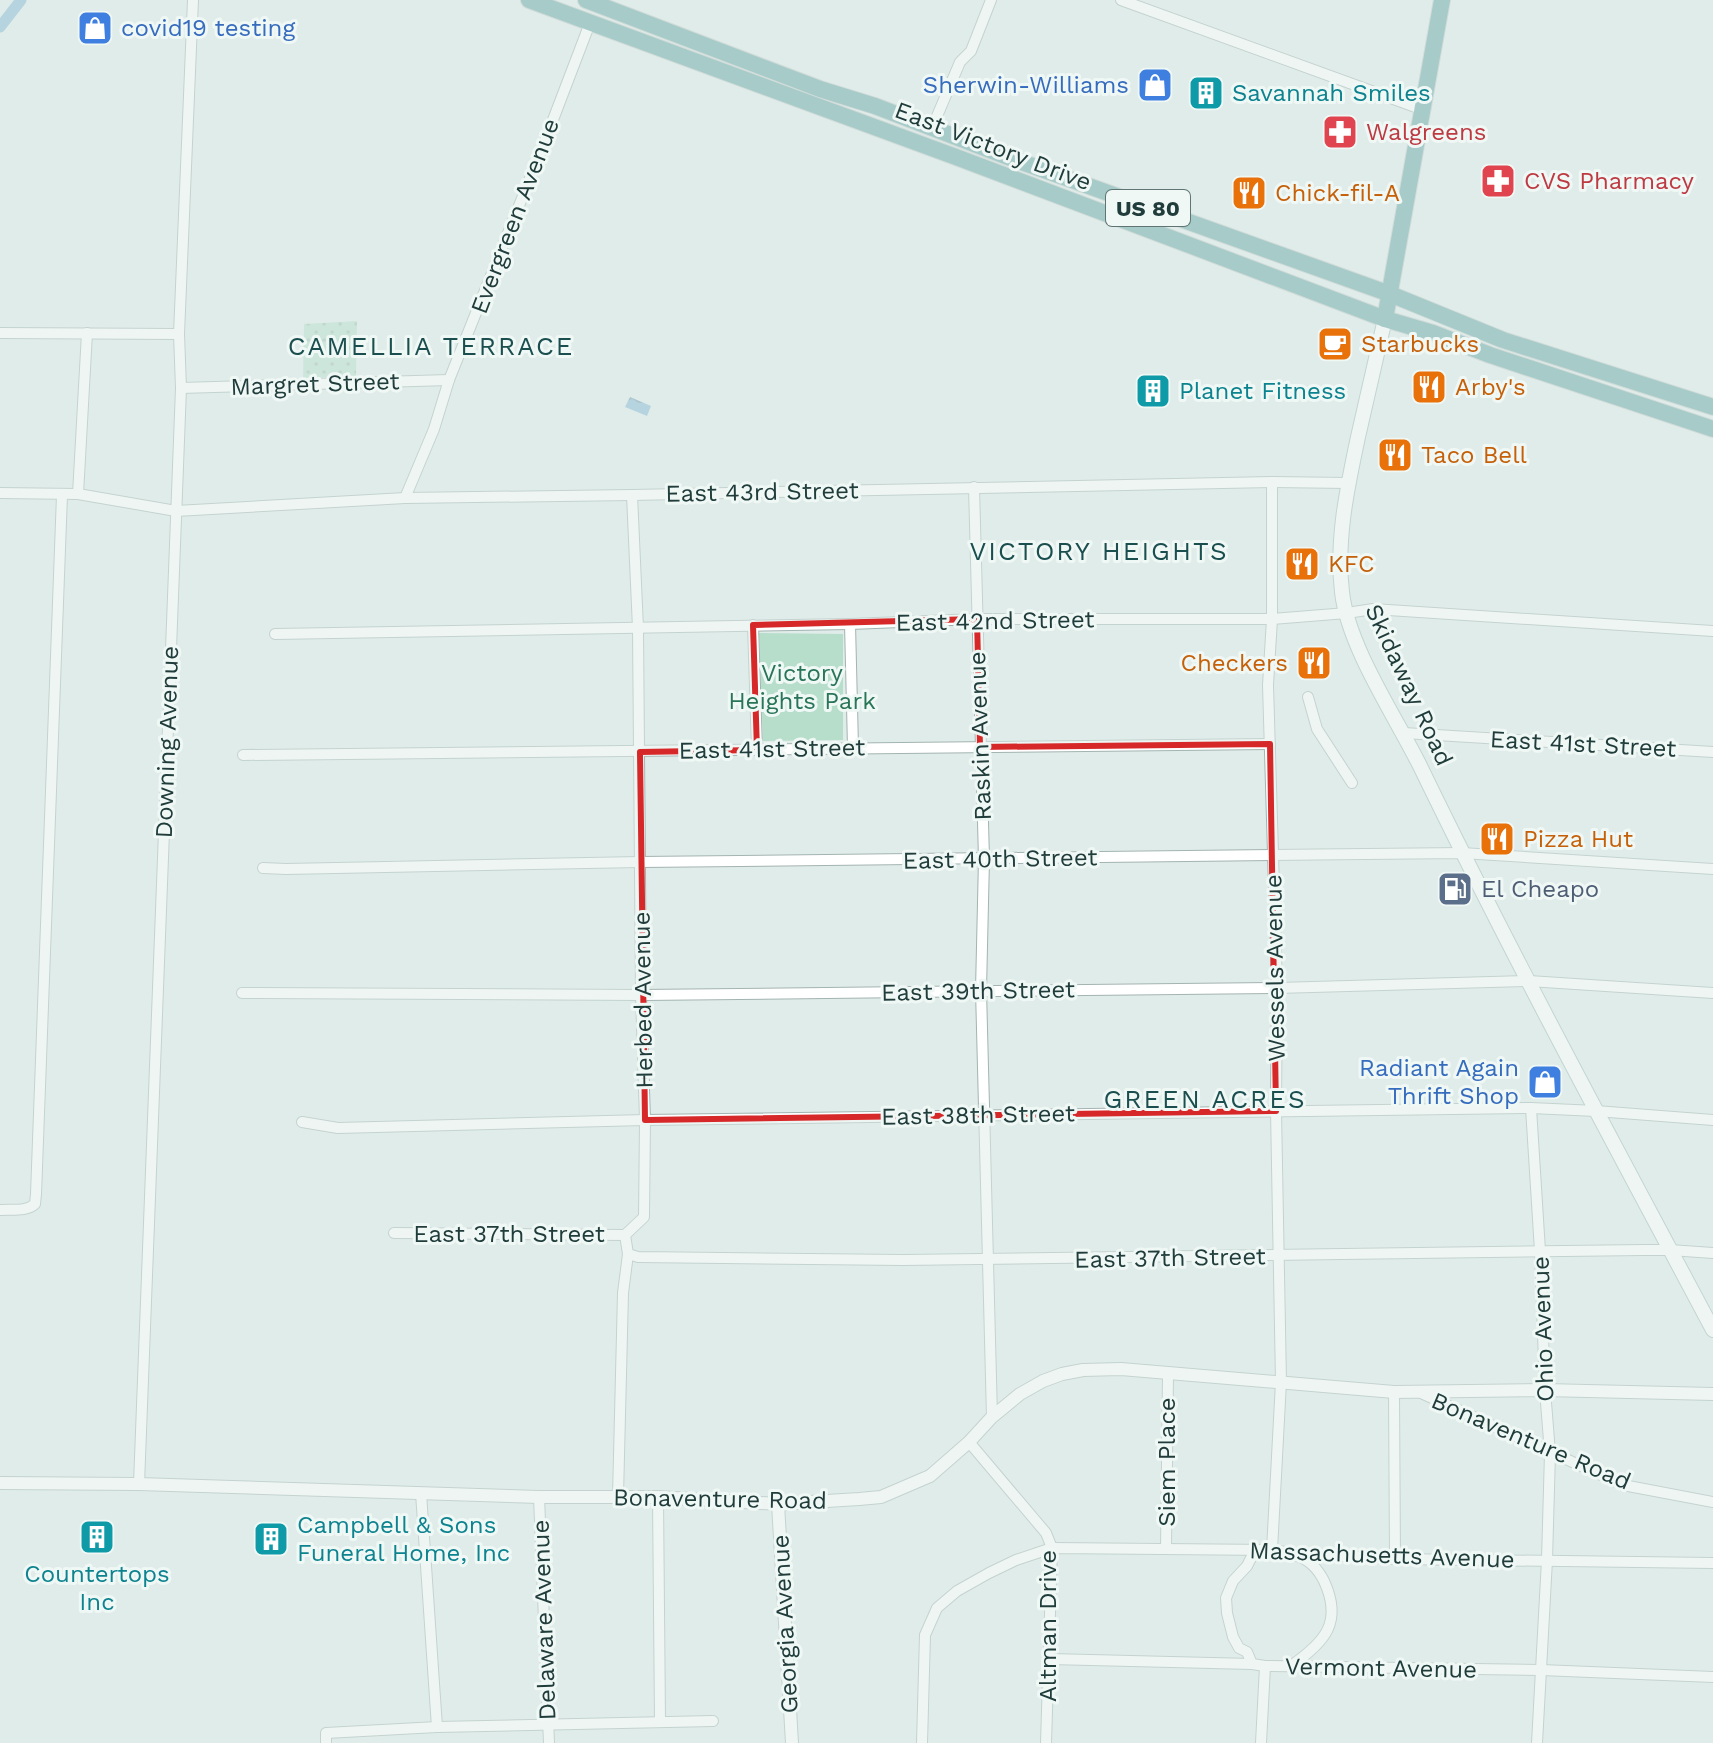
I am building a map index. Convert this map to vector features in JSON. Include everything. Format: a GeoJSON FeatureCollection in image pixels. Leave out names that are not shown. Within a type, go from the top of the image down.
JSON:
{"type":"FeatureCollection","features":[{"type":"Feature","properties":{"kind":"main road","name":"East Victory Drive"},"geometry":{"type":"LineString","coordinates":[[529,0],[1385,319],[1713,429]]}},
{"type":"Feature","properties":{"kind":"main road","name":"East Victory Drive"},"geometry":{"type":"LineString","coordinates":[[586,0],[787,77],[875,106],[1390,294],[1503,340],[1713,407]]}},
{"type":"Feature","properties":{"kind":"main road","name":"Skidaway Road"},"geometry":{"type":"LineString","coordinates":[[1442,0],[1390,294],[1348,483],[1340,531],[1342,597],[1359,648],[1462,853],[1713,1330]]}},
{"type":"Feature","properties":{"kind":"main road"},"geometry":{"type":"LineString","coordinates":[[781,94],[787,77]]}},
{"type":"Feature","properties":{"kind":"street","name":"Downing Avenue"},"geometry":{"type":"LineString","coordinates":[[139,1484],[193,0]]}},
{"type":"Feature","properties":{"kind":"street"},"geometry":{"type":"LineString","coordinates":[[932,128],[960,62],[971,51],[991,0]]}},
{"type":"Feature","properties":{"kind":"street"},"geometry":{"type":"LineString","coordinates":[[1121,0],[1421,109]]}},
{"type":"Feature","properties":{"kind":"street","name":"Evergreen Avenue"},"geometry":{"type":"LineString","coordinates":[[405,498],[590,23]]}},
{"type":"Feature","properties":{"kind":"street"},"geometry":{"type":"LineString","coordinates":[[0,333],[179,334]]}},
{"type":"Feature","properties":{"kind":"street"},"geometry":{"type":"LineString","coordinates":[[78,494],[87,333]]}},
{"type":"Feature","properties":{"kind":"street","name":"Margret Street"},"geometry":{"type":"LineString","coordinates":[[181,388],[449,380]]}},
{"type":"Feature","properties":{"kind":"street","name":"Wessels Avenue"},"geometry":{"type":"LineString","coordinates":[[1272,482],[1272,619],[1268,685],[1277,988],[1281,1382],[1272,1550]]}},
{"type":"Feature","properties":{"kind":"street","name":"East 43rd Street"},"geometry":{"type":"LineString","coordinates":[[0,493],[78,494],[176,511],[405,498],[1348,483]]}},
{"type":"Feature","properties":{"kind":"street","name":"Raskin Avenue"},"geometry":{"type":"LineString","coordinates":[[974,487],[984,859],[981,990],[992,1417]]}},
{"type":"Feature","properties":{"kind":"street"},"geometry":{"type":"LineString","coordinates":[[0,1210],[32,1207],[36,1194],[62,495]]}},
{"type":"Feature","properties":{"kind":"street","name":"Herbed Avenue"},"geometry":{"type":"LineString","coordinates":[[625,1235],[644,1217],[645,1120],[638,628],[632,495]]}},
{"type":"Feature","properties":{"kind":"street","name":"East 42nd Street"},"geometry":{"type":"LineString","coordinates":[[275,634],[977,619],[1272,619],[1373,609],[1713,631]]}},
{"type":"Feature","properties":{"kind":"street"},"geometry":{"type":"LineString","coordinates":[[850,624],[853,747]]}},
{"type":"Feature","properties":{"kind":"street"},"geometry":{"type":"LineString","coordinates":[[753,625],[757,750]]}},
{"type":"Feature","properties":{"kind":"street"},"geometry":{"type":"LineString","coordinates":[[1308,697],[1317,729],[1352,783]]}},
{"type":"Feature","properties":{"kind":"street","name":"East 41st Street"},"geometry":{"type":"LineString","coordinates":[[1404,733],[1713,752]]}},
{"type":"Feature","properties":{"kind":"street","name":"East 41st Street"},"geometry":{"type":"LineString","coordinates":[[243,755],[1270,744]]}},
{"type":"Feature","properties":{"kind":"street","name":"East 40th Street"},"geometry":{"type":"LineString","coordinates":[[263,868],[1462,853],[1713,869]]}},
{"type":"Feature","properties":{"kind":"street","name":"East 39th Street"},"geometry":{"type":"LineString","coordinates":[[242,993],[641,995],[1277,988],[1529,981],[1713,993]]}},
{"type":"Feature","properties":{"kind":"street","name":"East 38th Street"},"geometry":{"type":"LineString","coordinates":[[302,1122],[338,1128],[645,1120],[1531,1108],[1713,1120]]}},
{"type":"Feature","properties":{"kind":"street","name":"Ohio Avenue"},"geometry":{"type":"LineString","coordinates":[[1531,1108],[1550,1453],[1537,1743]]}},
{"type":"Feature","properties":{"kind":"street","name":"East 37th Street"},"geometry":{"type":"LineString","coordinates":[[394,1233],[625,1235]]}},
{"type":"Feature","properties":{"kind":"street"},"geometry":{"type":"LineString","coordinates":[[618,1496],[623,1293],[628,1254],[625,1235]]}},
{"type":"Feature","properties":{"kind":"street","name":"East 37th Street"},"geometry":{"type":"LineString","coordinates":[[628,1254],[638,1257],[989,1260],[1540,1251],[1670,1250],[1713,1253]]}},
{"type":"Feature","properties":{"kind":"street","name":"Bonaventure Road"},"geometry":{"type":"LineString","coordinates":[[0,1483],[139,1484],[539,1497],[658,1497],[778,1504],[881,1497],[930,1476],[992,1417],[1020,1394],[1043,1381],[1083,1370],[1121,1369],[1419,1392],[1623,1485],[1713,1502]]}},
{"type":"Feature","properties":{"kind":"street","name":"Siem Place"},"geometry":{"type":"LineString","coordinates":[[1166,1549],[1168,1374]]}},
{"type":"Feature","properties":{"kind":"street"},"geometry":{"type":"LineString","coordinates":[[1419,1392],[1545,1390],[1713,1394]]}},
{"type":"Feature","properties":{"kind":"street"},"geometry":{"type":"LineString","coordinates":[[1394,1392],[1395,1559]]}},
{"type":"Feature","properties":{"kind":"street","name":"Altman Drive"},"geometry":{"type":"LineString","coordinates":[[969,1442],[1046,1533],[1052,1548],[1046,1743]]}},
{"type":"Feature","properties":{"kind":"street"},"geometry":{"type":"LineString","coordinates":[[421,1493],[437,1727]]}},
{"type":"Feature","properties":{"kind":"street","name":"Delaware Avenue"},"geometry":{"type":"LineString","coordinates":[[539,1497],[549,1743]]}},
{"type":"Feature","properties":{"kind":"street"},"geometry":{"type":"LineString","coordinates":[[658,1497],[660,1721]]}},
{"type":"Feature","properties":{"kind":"street","name":"Georgia Avenue"},"geometry":{"type":"LineString","coordinates":[[778,1504],[792,1743]]}},
{"type":"Feature","properties":{"kind":"street","name":"Massachusetts Avenue"},"geometry":{"type":"LineString","coordinates":[[922,1743],[925,1635],[937,1608],[957,1591],[989,1573],[1052,1548],[1272,1550],[1395,1559],[1713,1563]]}},
{"type":"Feature","properties":{"kind":"street"},"geometry":{"type":"LineString","coordinates":[[1252,1664],[1247,1652],[1239,1648],[1233,1637],[1226,1598],[1233,1581],[1247,1566],[1255,1550]]}},
{"type":"Feature","properties":{"kind":"street"},"geometry":{"type":"LineString","coordinates":[[1290,1666],[1314,1650],[1324,1636],[1331,1620],[1333,1601],[1322,1576],[1313,1565],[1292,1553]]}},
{"type":"Feature","properties":{"kind":"street","name":"Vermont Avenue"},"geometry":{"type":"LineString","coordinates":[[1050,1659],[1713,1677]]}},
{"type":"Feature","properties":{"kind":"street"},"geometry":{"type":"LineString","coordinates":[[1261,1743],[1265,1666]]}},
{"type":"Feature","properties":{"kind":"street"},"geometry":{"type":"LineString","coordinates":[[326,1738],[437,1727],[713,1721]]}},
{"type":"Feature","properties":{"kind":"highlighted area"},"geometry":{"type":"Polygon","coordinates":[[[977,619],[980,747],[1270,744],[1276,1111],[645,1120],[640,752],[757,750],[753,625],[977,619]]]}},
{"type":"Feature","properties":{"kind":"green space"},"geometry":{"type":"Polygon","coordinates":[[[357,321],[356,376],[303,378],[304,324],[357,321]]]}},
{"type":"Feature","properties":{"kind":"green space","name":"Victory Heights Park"},"geometry":{"type":"Polygon","coordinates":[[[759,633],[843,634],[843,740],[763,741],[759,633]]]}},
{"type":"Feature","properties":{"kind":"water"},"geometry":{"type":"Polygon","coordinates":[[[630,397],[651,406],[647,416],[625,407],[630,397]]]}},
{"type":"Feature","properties":{"kind":"waterway"},"geometry":{"type":"LineString","coordinates":[[0,27],[21,0]]}},
{"type":"Feature","properties":{"kind":"place","name":"covid19 testing"},"geometry":{"type":"Point","coordinates":[95,28]}},
{"type":"Feature","properties":{"kind":"place","name":"Sherwin-Williams"},"geometry":{"type":"Point","coordinates":[1155,85]}},
{"type":"Feature","properties":{"kind":"place","name":"Savannah Smiles"},"geometry":{"type":"Point","coordinates":[1206,93]}},
{"type":"Feature","properties":{"kind":"place","name":"Walgreens"},"geometry":{"type":"Point","coordinates":[1340,132]}},
{"type":"Feature","properties":{"kind":"place","name":"CVS Pharmacy"},"geometry":{"type":"Point","coordinates":[1498,181]}},
{"type":"Feature","properties":{"kind":"place","name":"Chick-fil-A"},"geometry":{"type":"Point","coordinates":[1249,193]}},
{"type":"Feature","properties":{"kind":"place","name":"Starbucks"},"geometry":{"type":"Point","coordinates":[1335,344]}},
{"type":"Feature","properties":{"kind":"place","name":"Arby's"},"geometry":{"type":"Point","coordinates":[1429,387]}},
{"type":"Feature","properties":{"kind":"place","name":"Planet Fitness"},"geometry":{"type":"Point","coordinates":[1153,391]}},
{"type":"Feature","properties":{"kind":"place","name":"Taco Bell"},"geometry":{"type":"Point","coordinates":[1395,455]}},
{"type":"Feature","properties":{"kind":"place","name":"KFC"},"geometry":{"type":"Point","coordinates":[1302,564]}},
{"type":"Feature","properties":{"kind":"place","name":"Checkers"},"geometry":{"type":"Point","coordinates":[1314,663]}},
{"type":"Feature","properties":{"kind":"place","name":"Pizza Hut"},"geometry":{"type":"Point","coordinates":[1497,839]}},
{"type":"Feature","properties":{"kind":"place","name":"El Cheapo"},"geometry":{"type":"Point","coordinates":[1455,889]}},
{"type":"Feature","properties":{"kind":"place","name":"Radiant Again Thrift Shop"},"geometry":{"type":"Point","coordinates":[1545,1082]}},
{"type":"Feature","properties":{"kind":"place","name":"Countertops Inc"},"geometry":{"type":"Point","coordinates":[97,1537]}},
{"type":"Feature","properties":{"kind":"place","name":"Campbell & Sons Funeral Home, Inc"},"geometry":{"type":"Point","coordinates":[271,1539]}},
{"type":"Feature","properties":{"kind":"district","name":"CAMELLIA TERRACE"},"geometry":{"type":"Point","coordinates":[431,346]}},
{"type":"Feature","properties":{"kind":"district","name":"VICTORY HEIGHTS"},"geometry":{"type":"Point","coordinates":[1099,551]}},
{"type":"Feature","properties":{"kind":"district","name":"GREEN ACRES"},"geometry":{"type":"Point","coordinates":[1205,1099]}}]}
